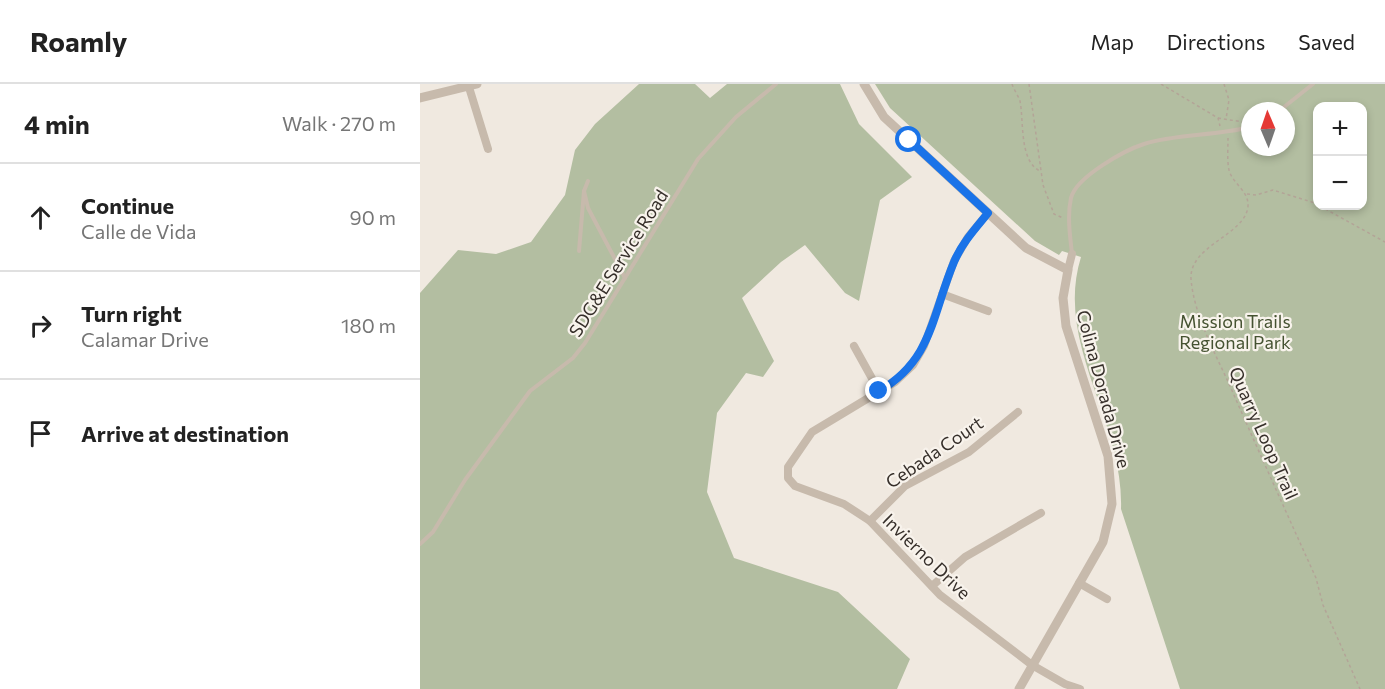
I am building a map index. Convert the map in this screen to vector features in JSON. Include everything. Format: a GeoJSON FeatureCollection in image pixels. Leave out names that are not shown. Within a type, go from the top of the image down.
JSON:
{"type":"FeatureCollection","features":[{"type":"Feature","properties":{"kind":"street"},"geometry":{"type":"LineString","coordinates":[[864,84],[884,117],[1026,248],[1068,270]]}},
{"type":"Feature","properties":{"kind":"street"},"geometry":{"type":"LineString","coordinates":[[420,99],[471,85],[488,149]]}},
{"type":"Feature","properties":{"kind":"street"},"geometry":{"type":"LineString","coordinates":[[854,346],[879,391],[895,382],[913,365],[924,346],[954,261],[968,237],[988,213]]}},
{"type":"Feature","properties":{"kind":"street","name":"Colina Dorada Drive"},"geometry":{"type":"LineString","coordinates":[[1019,689],[1103,542],[1110,518],[1112,494],[1108,456],[1066,326],[1063,298],[1072,254]]}},
{"type":"Feature","properties":{"kind":"street"},"geometry":{"type":"LineString","coordinates":[[942,294],[988,311]]}},
{"type":"Feature","properties":{"kind":"street","name":"Invierno Drive"},"geometry":{"type":"LineString","coordinates":[[879,391],[812,432],[788,467],[788,478],[795,486],[844,504],[870,521],[932,586],[1032,664],[1065,684],[1080,689]]}},
{"type":"Feature","properties":{"kind":"street","name":"Cebada Court"},"geometry":{"type":"LineString","coordinates":[[870,521],[905,486],[969,452],[1018,412]]}},
{"type":"Feature","properties":{"kind":"street"},"geometry":{"type":"LineString","coordinates":[[932,586],[965,557],[1041,513]]}},
{"type":"Feature","properties":{"kind":"street"},"geometry":{"type":"LineString","coordinates":[[1079,583],[1107,599]]}},
{"type":"Feature","properties":{"kind":"lane","name":"SDG&E Service Road"},"geometry":{"type":"LineString","coordinates":[[420,544],[433,532],[465,480],[530,391],[573,358],[626,278],[698,159],[736,117],[776,84]]}},
{"type":"Feature","properties":{"kind":"lane"},"geometry":{"type":"LineString","coordinates":[[1291,102],[1313,84]]}},
{"type":"Feature","properties":{"kind":"lane"},"geometry":{"type":"LineString","coordinates":[[1072,254],[1069,220],[1071,195],[1083,179],[1114,159],[1145,144],[1228,133],[1241,128]]}},
{"type":"Feature","properties":{"kind":"lane"},"geometry":{"type":"LineString","coordinates":[[579,251],[584,191],[588,181]]}},
{"type":"Feature","properties":{"kind":"lane"},"geometry":{"type":"LineString","coordinates":[[584,191],[588,208],[626,278]]}},
{"type":"Feature","properties":{"kind":"path"},"geometry":{"type":"LineString","coordinates":[[1012,84],[1020,102],[1022,138],[1033,166],[1042,171]]}},
{"type":"Feature","properties":{"kind":"path"},"geometry":{"type":"LineString","coordinates":[[1029,84],[1043,185],[1054,214],[1069,220]]}},
{"type":"Feature","properties":{"kind":"path"},"geometry":{"type":"LineString","coordinates":[[1161,84],[1218,118],[1241,123]]}},
{"type":"Feature","properties":{"kind":"path"},"geometry":{"type":"LineString","coordinates":[[1224,84],[1229,100],[1226,119]]}},
{"type":"Feature","properties":{"kind":"path"},"geometry":{"type":"LineString","coordinates":[[1218,118],[1220,126],[1218,134]]}},
{"type":"Feature","properties":{"kind":"path"},"geometry":{"type":"LineString","coordinates":[[1228,133],[1229,171],[1245,194],[1256,195],[1273,190],[1313,203]]}},
{"type":"Feature","properties":{"kind":"path","name":"Quarry Loop Trail"},"geometry":{"type":"LineString","coordinates":[[1245,194],[1248,205],[1245,216],[1236,227],[1202,253],[1191,276],[1199,311],[1221,366],[1316,578],[1323,605],[1360,689]]}},
{"type":"Feature","properties":{"kind":"path"},"geometry":{"type":"LineString","coordinates":[[1328,210],[1385,242]]}},
{"type":"Feature","properties":{"kind":"green space"},"geometry":{"type":"Polygon","coordinates":[[[639,84],[695,84],[710,98],[727,84],[840,84],[859,124],[912,177],[880,200],[859,301],[845,293],[805,245],[781,262],[742,298],[774,361],[763,377],[746,373],[717,413],[707,492],[734,558],[838,592],[910,659],[897,689],[420,689],[420,293],[458,250],[496,254],[531,242],[565,195],[575,150],[595,124],[639,84]]]}},
{"type":"Feature","properties":{"kind":"green space","name":"Mission Trails Regional Park"},"geometry":{"type":"Polygon","coordinates":[[[875,84],[1385,84],[1385,689],[1180,689],[1121,509],[1119,476],[1112,444],[1083,352],[1076,321],[1075,289],[1081,257],[1062,251],[1059,255],[1035,241],[890,108],[875,84]]]}},
{"type":"Feature","properties":{"kind":"route"},"geometry":{"type":"LineString","coordinates":[[879,391],[895,382],[913,365],[924,346],[954,261],[968,237],[988,213],[909,140]]}}]}
